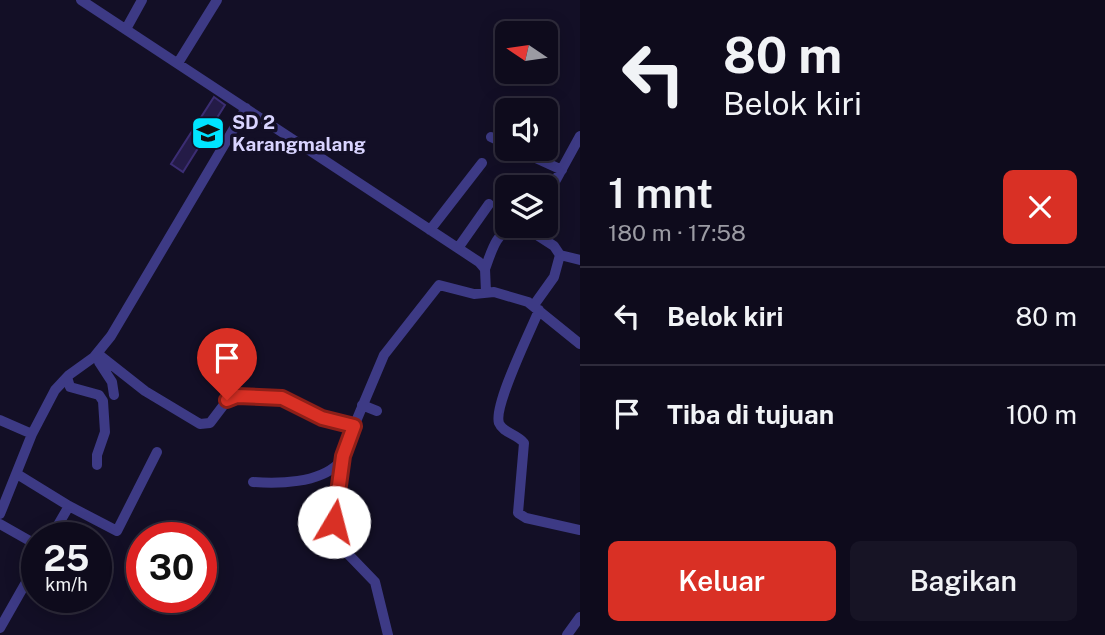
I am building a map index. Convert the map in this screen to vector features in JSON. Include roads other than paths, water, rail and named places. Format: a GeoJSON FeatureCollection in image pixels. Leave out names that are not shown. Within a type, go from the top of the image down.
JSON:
{"type":"FeatureCollection","features":[{"type":"Feature","properties":{"kind":"street"},"geometry":{"type":"LineString","coordinates":[[126,29],[142,0]]}},
{"type":"Feature","properties":{"kind":"street"},"geometry":{"type":"LineString","coordinates":[[178,63],[216,0]]}},
{"type":"Feature","properties":{"kind":"street"},"geometry":{"type":"LineString","coordinates":[[86,1],[458,248],[485,270]]}},
{"type":"Feature","properties":{"kind":"street"},"geometry":{"type":"LineString","coordinates":[[1,508],[50,398],[68,376],[96,356],[136,296],[246,108]]}},
{"type":"Feature","properties":{"kind":"street"},"geometry":{"type":"LineString","coordinates":[[558,177],[580,136]]}},
{"type":"Feature","properties":{"kind":"street"},"geometry":{"type":"LineString","coordinates":[[491,151],[495,146]]}},
{"type":"Feature","properties":{"kind":"street"},"geometry":{"type":"LineString","coordinates":[[542,161],[562,170]]}},
{"type":"Feature","properties":{"kind":"street"},"geometry":{"type":"LineString","coordinates":[[429,230],[482,163]]}},
{"type":"Feature","properties":{"kind":"street"},"geometry":{"type":"LineString","coordinates":[[458,248],[489,204]]}},
{"type":"Feature","properties":{"kind":"street"},"geometry":{"type":"LineString","coordinates":[[486,292],[485,270],[498,238]]}},
{"type":"Feature","properties":{"kind":"street"},"geometry":{"type":"LineString","coordinates":[[543,238],[554,246],[560,255],[580,260]]}},
{"type":"Feature","properties":{"kind":"street"},"geometry":{"type":"LineString","coordinates":[[560,255],[554,277],[537,308],[501,402],[498,420],[503,429],[524,443],[519,513],[524,517],[580,530]]}},
{"type":"Feature","properties":{"kind":"street"},"geometry":{"type":"LineString","coordinates":[[388,635],[375,582],[348,555],[347,537],[334,522],[343,456],[362,405],[389,347],[436,286],[443,285],[474,294],[486,292],[510,296],[537,308],[580,344]]}},
{"type":"Feature","properties":{"kind":"street"},"geometry":{"type":"LineString","coordinates":[[96,356],[106,369],[129,388],[143,390]]}},
{"type":"Feature","properties":{"kind":"street"},"geometry":{"type":"LineString","coordinates":[[96,356],[143,390],[200,425],[213,421],[227,400],[237,396],[282,398],[322,418],[354,426]]}},
{"type":"Feature","properties":{"kind":"street"},"geometry":{"type":"LineString","coordinates":[[106,369],[114,395]]}},
{"type":"Feature","properties":{"kind":"street"},"geometry":{"type":"LineString","coordinates":[[68,376],[70,387],[94,393],[103,401],[105,432],[97,455],[97,465]]}},
{"type":"Feature","properties":{"kind":"street"},"geometry":{"type":"LineString","coordinates":[[362,405],[377,411]]}},
{"type":"Feature","properties":{"kind":"street"},"geometry":{"type":"LineString","coordinates":[[0,420],[32,434]]}},
{"type":"Feature","properties":{"kind":"street"},"geometry":{"type":"LineString","coordinates":[[17,474],[117,531],[158,453]]}},
{"type":"Feature","properties":{"kind":"street"},"geometry":{"type":"LineString","coordinates":[[253,482],[291,481],[319,475],[334,468],[343,456]]}},
{"type":"Feature","properties":{"kind":"street"},"geometry":{"type":"LineString","coordinates":[[60,522],[69,506]]}},
{"type":"Feature","properties":{"kind":"street"},"geometry":{"type":"LineString","coordinates":[[0,524],[21,536]]}},
{"type":"Feature","properties":{"kind":"street"},"geometry":{"type":"LineString","coordinates":[[0,628],[21,591]]}},
{"type":"Feature","properties":{"kind":"street"},"geometry":{"type":"LineString","coordinates":[[567,635],[580,617]]}},
{"type":"Feature","properties":{"kind":"place","name":"SD 2 Karangmalang"},"geometry":{"type":"Point","coordinates":[208,133]}}]}
